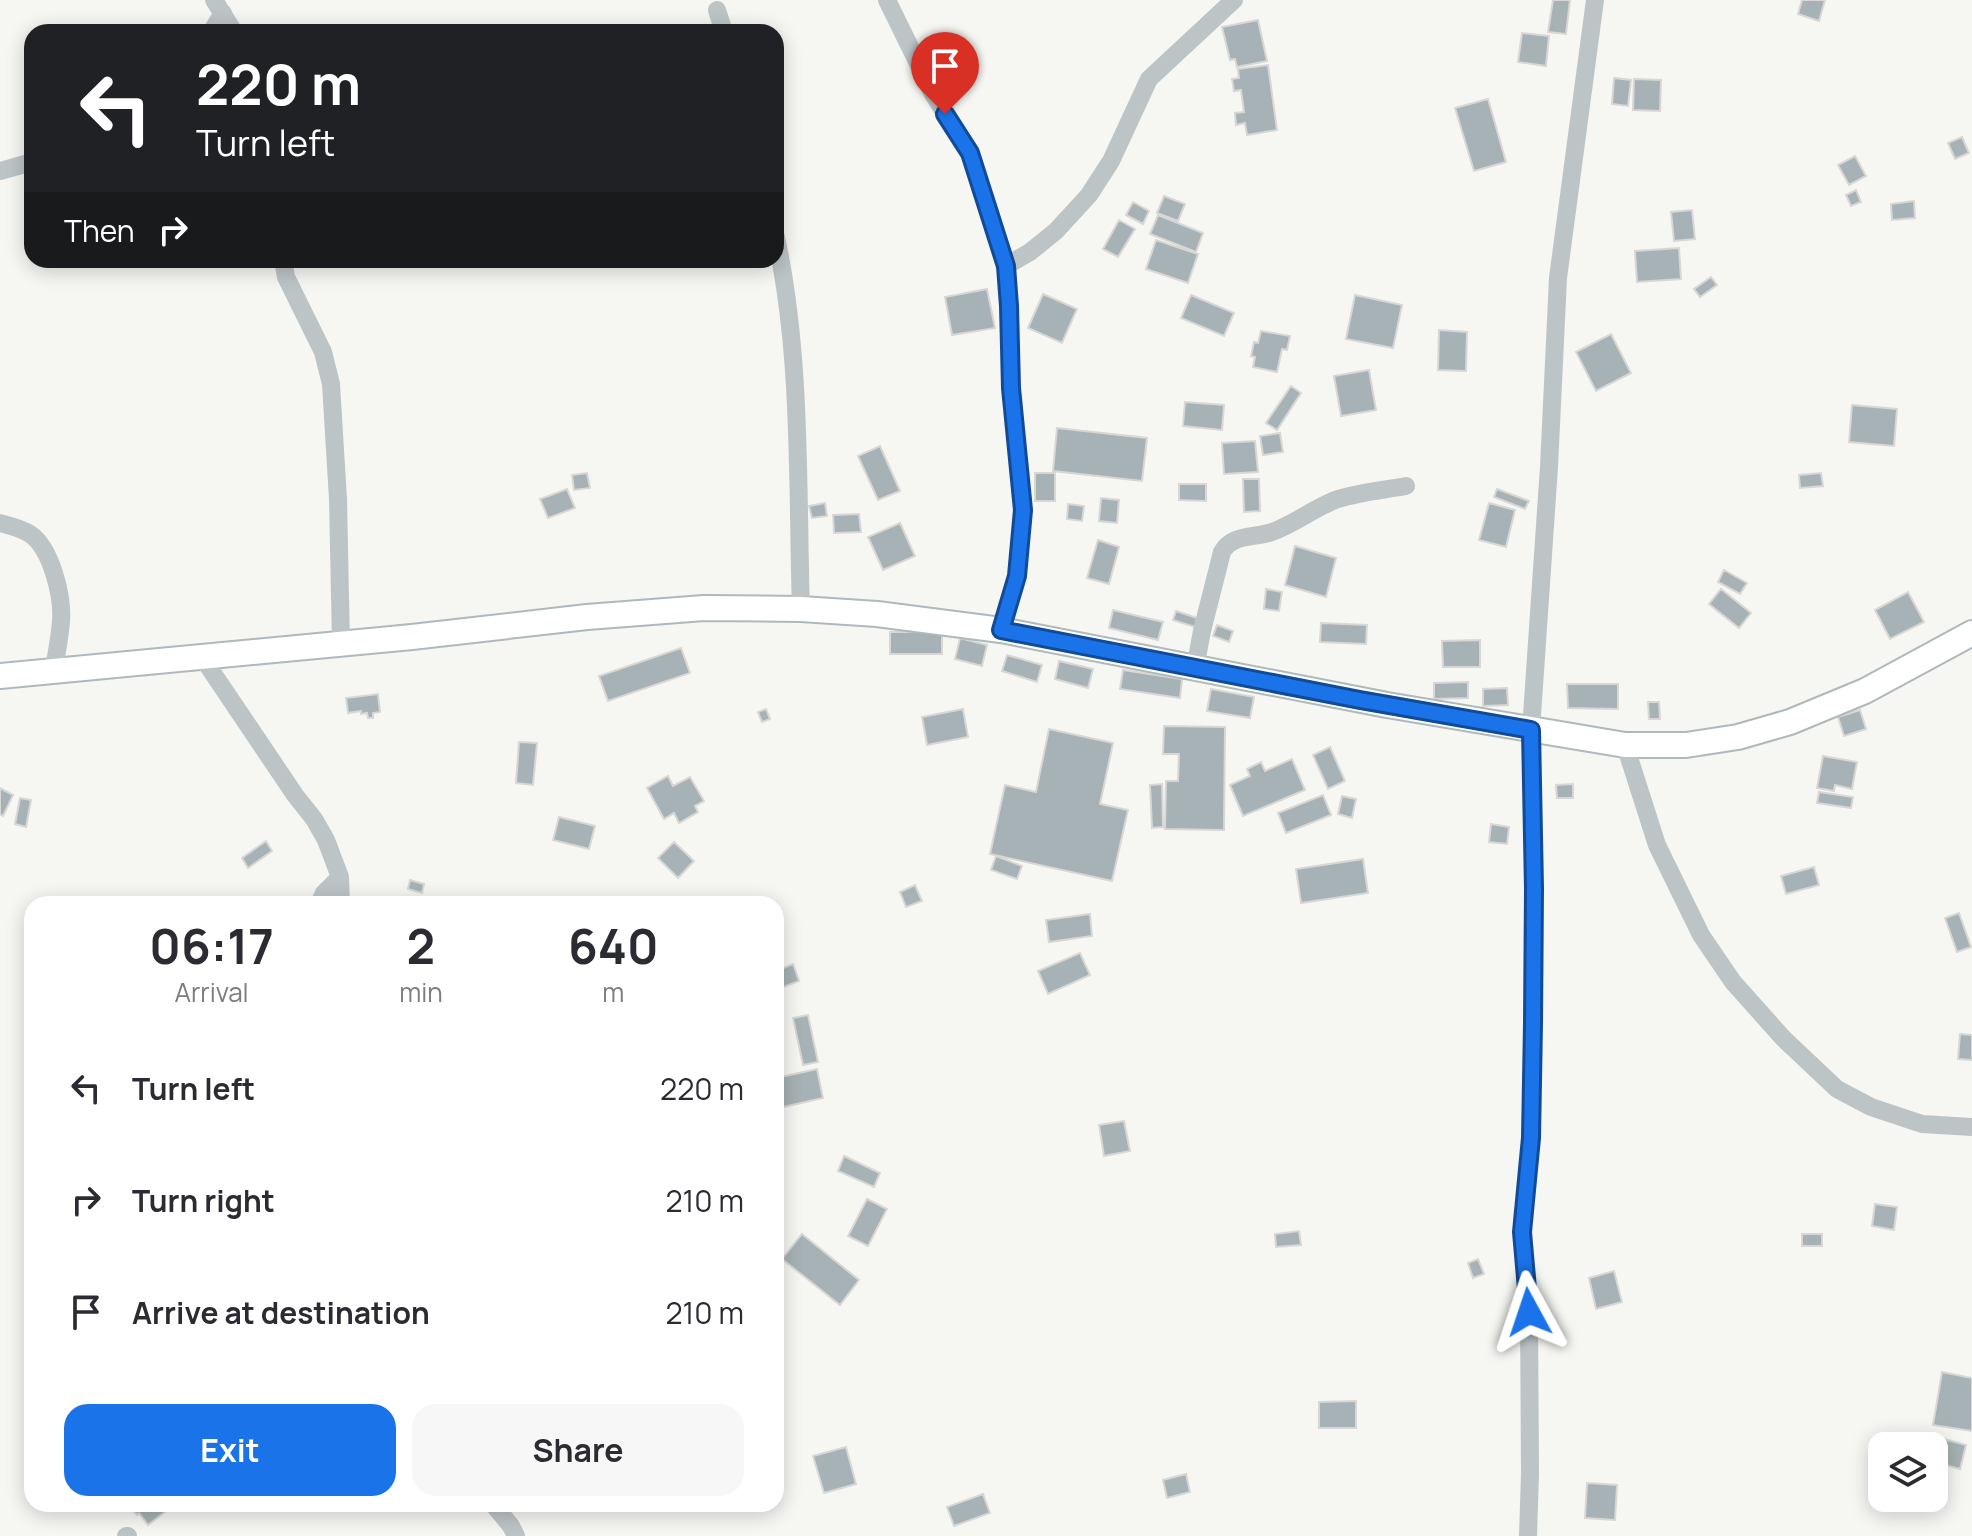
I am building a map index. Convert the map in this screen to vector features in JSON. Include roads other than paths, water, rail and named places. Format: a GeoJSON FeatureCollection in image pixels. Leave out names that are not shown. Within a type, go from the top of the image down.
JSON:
{"type":"FeatureCollection","features":[{"type":"Feature","properties":{"kind":"main road"},"geometry":{"type":"LineString","coordinates":[[0,676],[587,617],[704,608],[801,609],[877,614],[1001,630],[1531,730],[1625,745],[1686,745],[1738,737],[1790,722],[1865,691],[1972,633]]}},
{"type":"Feature","properties":{"kind":"street"},"geometry":{"type":"LineString","coordinates":[[887,0],[933,94],[970,153],[1006,266],[1011,388],[1023,510],[1017,576],[1001,630]]}},
{"type":"Feature","properties":{"kind":"street"},"geometry":{"type":"LineString","coordinates":[[1006,266],[1056,231],[1089,195],[1111,161],[1149,79],[1234,0]]}},
{"type":"Feature","properties":{"kind":"street"},"geometry":{"type":"LineString","coordinates":[[1528,1536],[1529,1312],[1522,1232],[1531,1138],[1533,1038],[1531,730],[1558,278],[1595,0]]}},
{"type":"Feature","properties":{"kind":"street"},"geometry":{"type":"LineString","coordinates":[[218,7],[229,24]]}},
{"type":"Feature","properties":{"kind":"street"},"geometry":{"type":"LineString","coordinates":[[717,10],[721,24]]}},
{"type":"Feature","properties":{"kind":"street"},"geometry":{"type":"LineString","coordinates":[[0,171],[24,164]]}},
{"type":"Feature","properties":{"kind":"street"},"geometry":{"type":"LineString","coordinates":[[284,268],[323,352],[331,384],[338,499],[341,644]]}},
{"type":"Feature","properties":{"kind":"street"},"geometry":{"type":"LineString","coordinates":[[782,268],[795,390],[801,609]]}},
{"type":"Feature","properties":{"kind":"street"},"geometry":{"type":"LineString","coordinates":[[1195,668],[1222,552],[1227,544],[1274,532],[1339,499],[1406,486]]}},
{"type":"Feature","properties":{"kind":"street"},"geometry":{"type":"LineString","coordinates":[[0,523],[32,534],[55,573],[61,617],[54,671]]}},
{"type":"Feature","properties":{"kind":"street"},"geometry":{"type":"LineString","coordinates":[[202,657],[314,819],[340,877],[341,896]]}},
{"type":"Feature","properties":{"kind":"street"},"geometry":{"type":"LineString","coordinates":[[1625,745],[1657,845],[1701,935],[1733,982],[1763,1016],[1837,1089],[1871,1107],[1922,1124],[1972,1127]]}},
{"type":"Feature","properties":{"kind":"street"},"geometry":{"type":"LineString","coordinates":[[323,896],[340,877]]}},
{"type":"Feature","properties":{"kind":"street"},"geometry":{"type":"LineString","coordinates":[[500,1512],[516,1536]]}}]}
